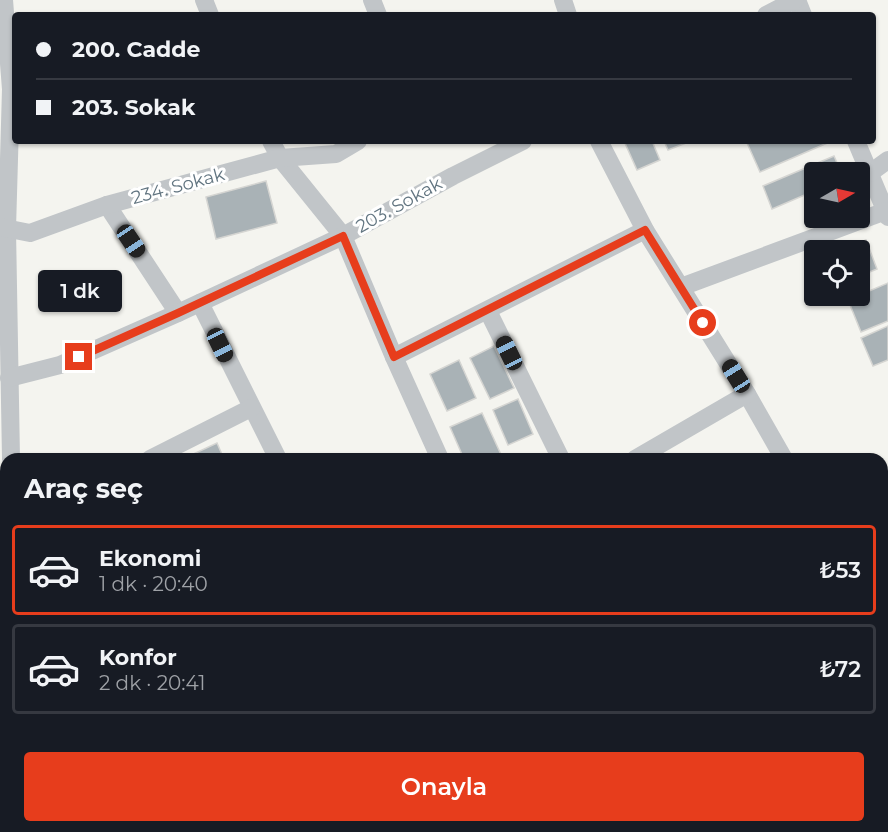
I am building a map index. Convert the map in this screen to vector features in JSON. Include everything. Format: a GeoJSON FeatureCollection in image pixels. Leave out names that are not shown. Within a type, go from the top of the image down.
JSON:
{"type":"FeatureCollection","features":[{"type":"Feature","properties":{"kind":"street"},"geometry":{"type":"LineString","coordinates":[[4,0],[9,90],[3,228],[11,453]]}},
{"type":"Feature","properties":{"kind":"street"},"geometry":{"type":"LineString","coordinates":[[772,12],[796,0]]}},
{"type":"Feature","properties":{"kind":"street"},"geometry":{"type":"LineString","coordinates":[[273,144],[280,158],[343,236],[437,453]]}},
{"type":"Feature","properties":{"kind":"street","name":"234. Sokak"},"geometry":{"type":"LineString","coordinates":[[3,228],[30,233],[107,206],[280,158],[336,154],[353,144]]}},
{"type":"Feature","properties":{"kind":"street","name":"203. Sokak"},"geometry":{"type":"LineString","coordinates":[[9,378],[60,365],[200,303],[343,236],[517,144]]}},
{"type":"Feature","properties":{"kind":"street"},"geometry":{"type":"LineString","coordinates":[[601,144],[645,230],[747,394],[781,453]]}},
{"type":"Feature","properties":{"kind":"street"},"geometry":{"type":"LineString","coordinates":[[857,144],[865,162]]}},
{"type":"Feature","properties":{"kind":"street"},"geometry":{"type":"LineString","coordinates":[[681,287],[887,214],[870,173],[888,160]]}},
{"type":"Feature","properties":{"kind":"street"},"geometry":{"type":"LineString","coordinates":[[107,206],[178,313]]}},
{"type":"Feature","properties":{"kind":"street"},"geometry":{"type":"LineString","coordinates":[[394,357],[645,230]]}},
{"type":"Feature","properties":{"kind":"street"},"geometry":{"type":"LineString","coordinates":[[200,303],[275,453]]}},
{"type":"Feature","properties":{"kind":"street"},"geometry":{"type":"LineString","coordinates":[[488,311],[558,453]]}},
{"type":"Feature","properties":{"kind":"street"},"geometry":{"type":"LineString","coordinates":[[645,453],[747,394]]}},
{"type":"Feature","properties":{"kind":"street"},"geometry":{"type":"LineString","coordinates":[[162,453],[251,408]]}},
{"type":"Feature","properties":{"kind":"building"},"geometry":{"type":"Polygon","coordinates":[[[625,144],[653,144],[660,160],[637,170],[625,144]]]}},
{"type":"Feature","properties":{"kind":"building"},"geometry":{"type":"Polygon","coordinates":[[[665,144],[683,144],[668,150],[665,144]]]}},
{"type":"Feature","properties":{"kind":"building"},"geometry":{"type":"Polygon","coordinates":[[[747,144],[825,144],[760,172],[747,144]]]}},
{"type":"Feature","properties":{"kind":"building"},"geometry":{"type":"Polygon","coordinates":[[[834,156],[837,162],[820,162],[834,156]]]}},
{"type":"Feature","properties":{"kind":"building"},"geometry":{"type":"Polygon","coordinates":[[[804,169],[804,195],[772,209],[763,186],[804,169]]]}},
{"type":"Feature","properties":{"kind":"building"},"geometry":{"type":"Polygon","coordinates":[[[266,181],[277,223],[216,239],[206,197],[266,181]]]}},
{"type":"Feature","properties":{"kind":"building"},"geometry":{"type":"Polygon","coordinates":[[[870,251],[877,269],[870,272],[870,251]]]}},
{"type":"Feature","properties":{"kind":"building"},"geometry":{"type":"Polygon","coordinates":[[[888,283],[888,321],[861,332],[850,306],[870,306],[870,291],[888,283]]]}},
{"type":"Feature","properties":{"kind":"building"},"geometry":{"type":"Polygon","coordinates":[[[888,326],[888,360],[873,366],[861,338],[888,326]]]}},
{"type":"Feature","properties":{"kind":"building"},"geometry":{"type":"Polygon","coordinates":[[[494,346],[514,388],[490,399],[470,358],[494,346]]]}},
{"type":"Feature","properties":{"kind":"building"},"geometry":{"type":"Polygon","coordinates":[[[459,360],[476,398],[447,411],[430,374],[459,360]]]}},
{"type":"Feature","properties":{"kind":"building"},"geometry":{"type":"Polygon","coordinates":[[[518,399],[533,434],[508,445],[493,410],[518,399]]]}},
{"type":"Feature","properties":{"kind":"building"},"geometry":{"type":"Polygon","coordinates":[[[482,413],[500,453],[461,453],[450,427],[482,413]]]}},
{"type":"Feature","properties":{"kind":"building"},"geometry":{"type":"Polygon","coordinates":[[[217,443],[221,453],[195,453],[217,443]]]}},
{"type":"Feature","properties":{"kind":"route"},"geometry":{"type":"LineString","coordinates":[[79,357],[343,236],[394,357],[645,230],[703,323]]}}]}
